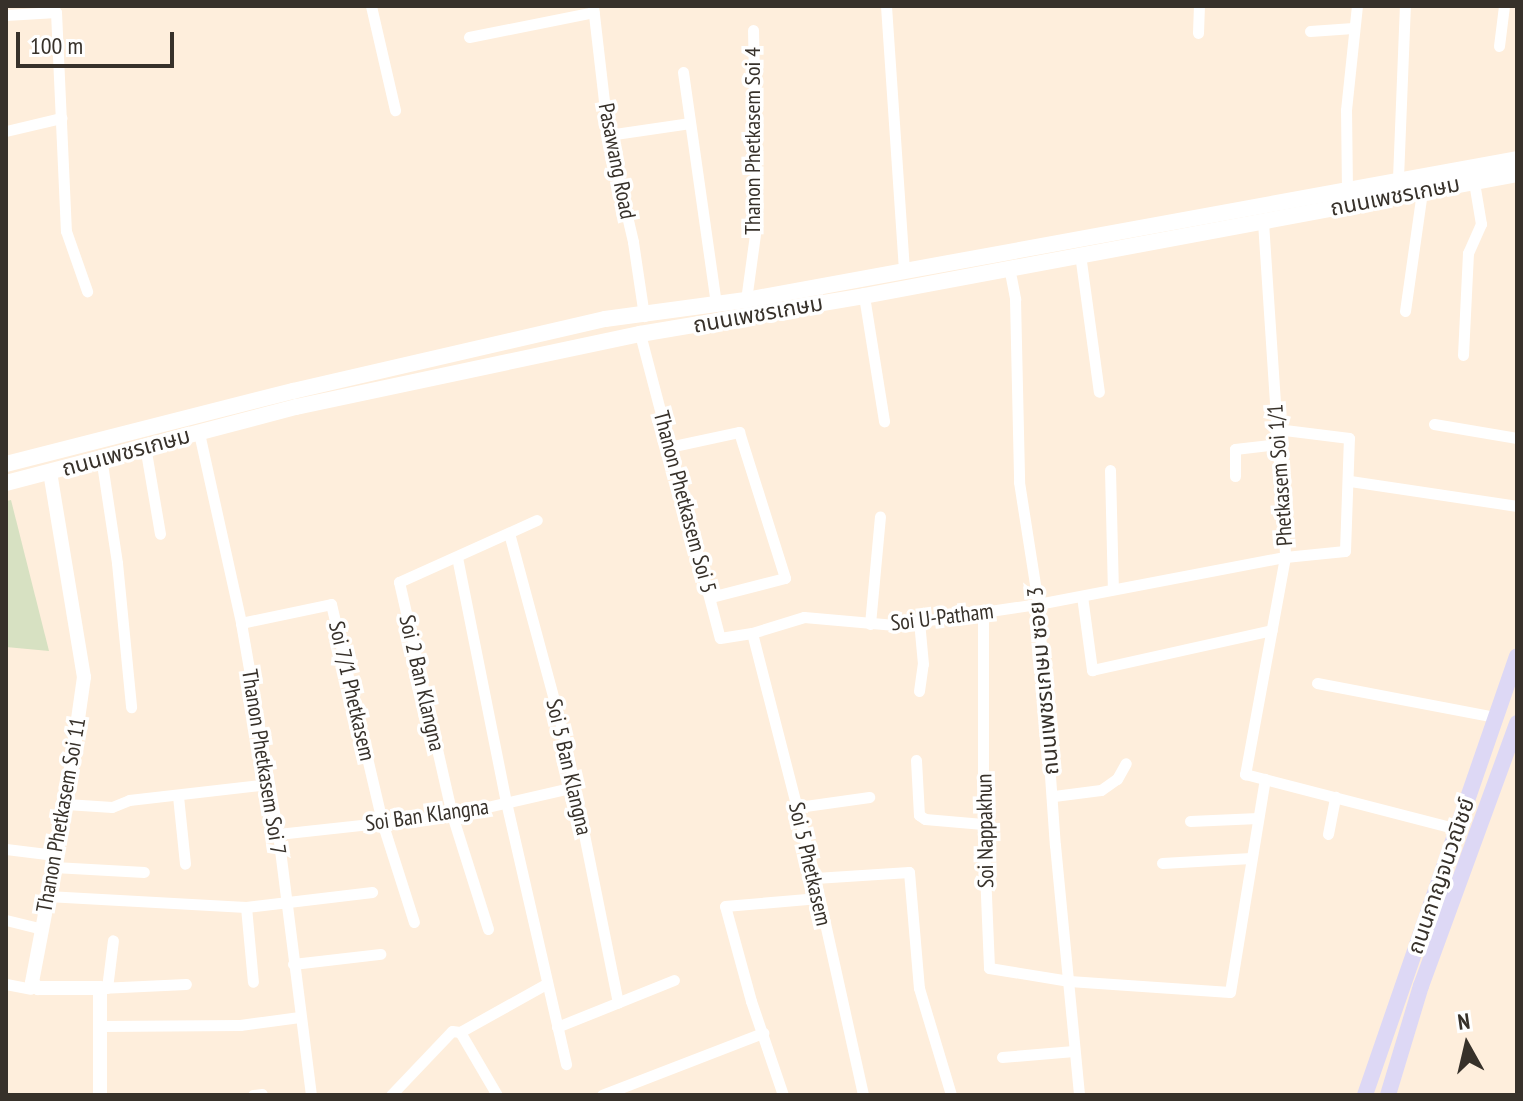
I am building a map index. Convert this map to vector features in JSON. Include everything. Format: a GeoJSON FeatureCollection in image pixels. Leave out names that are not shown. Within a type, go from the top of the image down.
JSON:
{"type":"FeatureCollection","features":[{"type":"Feature","properties":{"kind":"main road","name":"ถนนเพชรเกษม"},"geometry":{"type":"LineString","coordinates":[[6,483],[199,433],[295,399],[640,334],[864,296],[1009,267],[1044,252],[1080,254],[1263,222],[1347,190],[1398,178],[1517,159]]}},
{"type":"Feature","properties":{"kind":"main road","name":"ถนนเพชรเกษม"},"geometry":{"type":"LineString","coordinates":[[6,464],[295,399],[605,319],[746,300],[904,270],[1044,252],[1300,206],[1422,191],[1517,174]]}},
{"type":"Feature","properties":{"kind":"main road","name":"ถนนกาญจนวณิชย์"},"geometry":{"type":"LineString","coordinates":[[1365,1095],[1517,657]]}},
{"type":"Feature","properties":{"kind":"main road","name":"ถนนกาญจนวณิชย์"},"geometry":{"type":"LineString","coordinates":[[1388,1095],[1421,986],[1517,723]]}},
{"type":"Feature","properties":{"kind":"main road"},"geometry":{"type":"LineString","coordinates":[[1404,982],[1421,986]]}},
{"type":"Feature","properties":{"kind":"street"},"geometry":{"type":"LineString","coordinates":[[371,6],[395,110]]}},
{"type":"Feature","properties":{"kind":"street"},"geometry":{"type":"LineString","coordinates":[[886,6],[904,270]]}},
{"type":"Feature","properties":{"kind":"street"},"geometry":{"type":"LineString","coordinates":[[1198,33],[1199,6]]}},
{"type":"Feature","properties":{"kind":"street"},"geometry":{"type":"LineString","coordinates":[[1347,190],[1346,110],[1357,6]]}},
{"type":"Feature","properties":{"kind":"street"},"geometry":{"type":"LineString","coordinates":[[1398,178],[1405,6]]}},
{"type":"Feature","properties":{"kind":"street"},"geometry":{"type":"LineString","coordinates":[[1499,46],[1504,6]]}},
{"type":"Feature","properties":{"kind":"street"},"geometry":{"type":"LineString","coordinates":[[469,37],[593,9]]}},
{"type":"Feature","properties":{"kind":"street","name":"Pasawang Road"},"geometry":{"type":"LineString","coordinates":[[593,9],[608,135],[633,242],[644,316]]}},
{"type":"Feature","properties":{"kind":"street"},"geometry":{"type":"LineString","coordinates":[[6,15],[56,12],[66,231],[87,291]]}},
{"type":"Feature","properties":{"kind":"street"},"geometry":{"type":"LineString","coordinates":[[1310,31],[1353,28]]}},
{"type":"Feature","properties":{"kind":"street","name":"Thanon Phetkasem Soi 4"},"geometry":{"type":"LineString","coordinates":[[746,300],[757,220],[753,30]]}},
{"type":"Feature","properties":{"kind":"street"},"geometry":{"type":"LineString","coordinates":[[683,72],[716,304]]}},
{"type":"Feature","properties":{"kind":"street"},"geometry":{"type":"LineString","coordinates":[[6,131],[61,118]]}},
{"type":"Feature","properties":{"kind":"street"},"geometry":{"type":"LineString","coordinates":[[608,135],[690,123]]}},
{"type":"Feature","properties":{"kind":"street"},"geometry":{"type":"LineString","coordinates":[[1463,355],[1468,253],[1481,224],[1474,182]]}},
{"type":"Feature","properties":{"kind":"street"},"geometry":{"type":"LineString","coordinates":[[1405,311],[1422,191]]}},
{"type":"Feature","properties":{"kind":"street","name":"Phetkasem Soi 1/1"},"geometry":{"type":"LineString","coordinates":[[1263,222],[1285,557],[1245,774],[1265,779]]}},
{"type":"Feature","properties":{"kind":"street"},"geometry":{"type":"LineString","coordinates":[[1080,254],[1099,392]]}},
{"type":"Feature","properties":{"kind":"street","name":"ถนนเพชรเกษม ซอย 3"},"geometry":{"type":"LineString","coordinates":[[1009,267],[1015,299],[1019,482],[1038,604],[1054,796],[1055,845],[1079,1095]]}},
{"type":"Feature","properties":{"kind":"street"},"geometry":{"type":"LineString","coordinates":[[864,296],[884,421]]}},
{"type":"Feature","properties":{"kind":"street","name":"Thanon Phetkasem Soi 5"},"geometry":{"type":"LineString","coordinates":[[640,334],[720,638],[752,633]]}},
{"type":"Feature","properties":{"kind":"street"},"geometry":{"type":"LineString","coordinates":[[1434,424],[1517,438]]}},
{"type":"Feature","properties":{"kind":"street"},"geometry":{"type":"LineString","coordinates":[[1277,429],[1349,438],[1350,481],[1517,506]]}},
{"type":"Feature","properties":{"kind":"street"},"geometry":{"type":"LineString","coordinates":[[669,447],[739,432],[785,578],[711,597]]}},
{"type":"Feature","properties":{"kind":"street","name":"Thanon Phetkasem Soi 7"},"geometry":{"type":"LineString","coordinates":[[199,433],[241,623],[278,834],[311,1095]]}},
{"type":"Feature","properties":{"kind":"street"},"geometry":{"type":"LineString","coordinates":[[1235,476],[1235,449],[1278,444]]}},
{"type":"Feature","properties":{"kind":"street"},"geometry":{"type":"LineString","coordinates":[[145,446],[160,534]]}},
{"type":"Feature","properties":{"kind":"street"},"geometry":{"type":"LineString","coordinates":[[101,457],[117,563],[131,707]]}},
{"type":"Feature","properties":{"kind":"street"},"geometry":{"type":"LineString","coordinates":[[1110,470],[1113,589]]}},
{"type":"Feature","properties":{"kind":"street","name":"Thanon Phetkasem Soi 11"},"geometry":{"type":"LineString","coordinates":[[31,989],[66,804],[84,677],[50,472]]}},
{"type":"Feature","properties":{"kind":"street","name":"Soi U-Patham"},"geometry":{"type":"LineString","coordinates":[[752,633],[804,617],[870,624],[919,621],[1038,604],[1285,557],[1345,551],[1350,481]]}},
{"type":"Feature","properties":{"kind":"street"},"geometry":{"type":"LineString","coordinates":[[870,624],[880,516]]}},
{"type":"Feature","properties":{"kind":"street","name":"Soi 2 Ban Klangna"},"geometry":{"type":"LineString","coordinates":[[488,929],[452,815],[399,582],[537,520]]}},
{"type":"Feature","properties":{"kind":"street","name":"Soi 5 Ban Klangna"},"geometry":{"type":"LineString","coordinates":[[509,533],[565,740],[618,1003]]}},
{"type":"Feature","properties":{"kind":"street"},"geometry":{"type":"LineString","coordinates":[[457,557],[506,802],[566,1064]]}},
{"type":"Feature","properties":{"kind":"street"},"geometry":{"type":"LineString","coordinates":[[1082,596],[1092,670],[1272,630]]}},
{"type":"Feature","properties":{"kind":"street","name":"Soi 7/1 Phetkasem"},"geometry":{"type":"LineString","coordinates":[[241,623],[331,604],[382,822]]}},
{"type":"Feature","properties":{"kind":"street","name":"Soi Nappakhun"},"geometry":{"type":"LineString","coordinates":[[983,612],[983,824],[989,968],[1069,981]]}},
{"type":"Feature","properties":{"kind":"street"},"geometry":{"type":"LineString","coordinates":[[919,621],[923,664],[919,691]]}},
{"type":"Feature","properties":{"kind":"street","name":"Soi 5 Phetkasem"},"geometry":{"type":"LineString","coordinates":[[752,633],[798,807],[863,1095]]}},
{"type":"Feature","properties":{"kind":"street"},"geometry":{"type":"LineString","coordinates":[[1317,683],[1496,717]]}},
{"type":"Feature","properties":{"kind":"street"},"geometry":{"type":"LineString","coordinates":[[916,760],[916,809],[919,815],[925,819],[983,824]]}},
{"type":"Feature","properties":{"kind":"street"},"geometry":{"type":"LineString","coordinates":[[1054,796],[1101,790],[1117,779],[1126,763]]}},
{"type":"Feature","properties":{"kind":"street"},"geometry":{"type":"LineString","coordinates":[[1069,981],[1230,992],[1265,779],[1457,829]]}},
{"type":"Feature","properties":{"kind":"street"},"geometry":{"type":"LineString","coordinates":[[66,804],[112,807],[129,800],[269,784]]}},
{"type":"Feature","properties":{"kind":"street","name":"Soi Ban Klangna"},"geometry":{"type":"LineString","coordinates":[[278,834],[452,815],[574,787]]}},
{"type":"Feature","properties":{"kind":"street"},"geometry":{"type":"LineString","coordinates":[[178,796],[185,864]]}},
{"type":"Feature","properties":{"kind":"street"},"geometry":{"type":"LineString","coordinates":[[798,807],[869,797]]}},
{"type":"Feature","properties":{"kind":"street"},"geometry":{"type":"LineString","coordinates":[[1328,834],[1335,797]]}},
{"type":"Feature","properties":{"kind":"street"},"geometry":{"type":"LineString","coordinates":[[1190,821],[1258,818]]}},
{"type":"Feature","properties":{"kind":"street"},"geometry":{"type":"LineString","coordinates":[[382,822],[414,922]]}},
{"type":"Feature","properties":{"kind":"street"},"geometry":{"type":"LineString","coordinates":[[6,849],[54,861],[144,872]]}},
{"type":"Feature","properties":{"kind":"street"},"geometry":{"type":"LineString","coordinates":[[1162,863],[1251,858]]}},
{"type":"Feature","properties":{"kind":"street"},"geometry":{"type":"LineString","coordinates":[[815,878],[909,872],[919,988],[951,1095]]}},
{"type":"Feature","properties":{"kind":"street"},"geometry":{"type":"LineString","coordinates":[[47,896],[246,907],[286,905],[372,892]]}},
{"type":"Feature","properties":{"kind":"street"},"geometry":{"type":"LineString","coordinates":[[783,1095],[725,906],[819,898]]}},
{"type":"Feature","properties":{"kind":"street"},"geometry":{"type":"LineString","coordinates":[[246,907],[253,982]]}},
{"type":"Feature","properties":{"kind":"street"},"geometry":{"type":"LineString","coordinates":[[6,920],[41,929]]}},
{"type":"Feature","properties":{"kind":"street"},"geometry":{"type":"LineString","coordinates":[[100,1095],[103,988],[113,940]]}},
{"type":"Feature","properties":{"kind":"street"},"geometry":{"type":"LineString","coordinates":[[293,964],[380,954]]}},
{"type":"Feature","properties":{"kind":"street"},"geometry":{"type":"LineString","coordinates":[[557,1027],[674,980]]}},
{"type":"Feature","properties":{"kind":"street"},"geometry":{"type":"LineString","coordinates":[[6,984],[31,989],[186,984]]}},
{"type":"Feature","properties":{"kind":"street"},"geometry":{"type":"LineString","coordinates":[[391,1095],[452,1031],[460,1032],[546,984]]}},
{"type":"Feature","properties":{"kind":"street"},"geometry":{"type":"LineString","coordinates":[[101,1026],[240,1025],[299,1017]]}},
{"type":"Feature","properties":{"kind":"street"},"geometry":{"type":"LineString","coordinates":[[460,1032],[497,1095]]}},
{"type":"Feature","properties":{"kind":"street"},"geometry":{"type":"LineString","coordinates":[[602,1095],[763,1033]]}},
{"type":"Feature","properties":{"kind":"street"},"geometry":{"type":"LineString","coordinates":[[1002,1057],[1074,1051]]}},
{"type":"Feature","properties":{"kind":"street"},"geometry":{"type":"LineString","coordinates":[[253,1095],[262,1094]]}},
{"type":"Feature","properties":{"kind":"green space"},"geometry":{"type":"Polygon","coordinates":[[[11,500],[49,651],[6,647],[6,501],[11,500]]]}}]}
